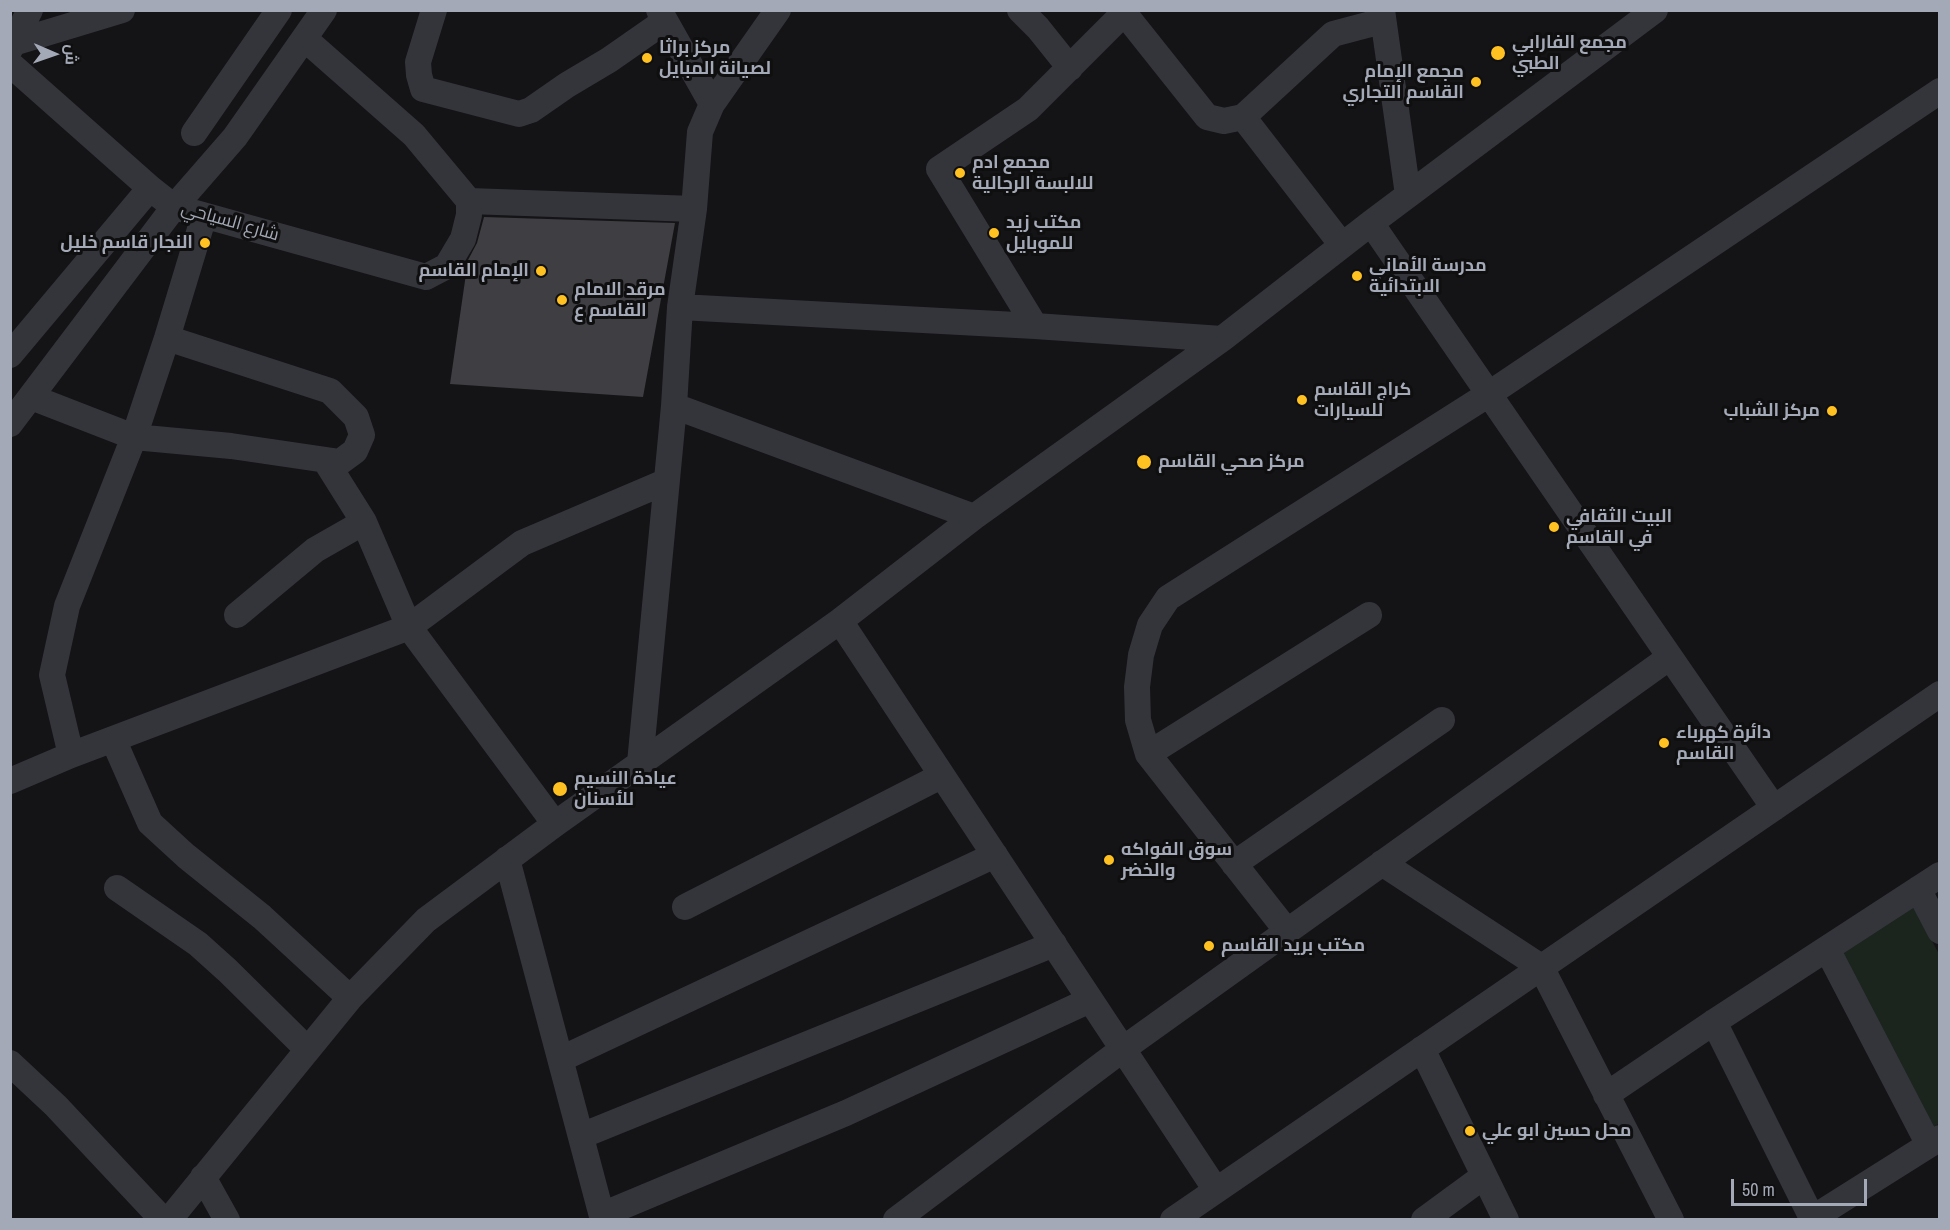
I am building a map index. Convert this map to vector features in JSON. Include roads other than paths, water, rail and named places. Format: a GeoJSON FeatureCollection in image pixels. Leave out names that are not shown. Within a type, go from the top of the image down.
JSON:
{"type":"FeatureCollection","features":[{"type":"Feature","properties":{"kind":"street"},"geometry":{"type":"LineString","coordinates":[[11,52],[30,10]]}},
{"type":"Feature","properties":{"kind":"street"},"geometry":{"type":"LineString","coordinates":[[11,52],[122,10]]}},
{"type":"Feature","properties":{"kind":"street"},"geometry":{"type":"LineString","coordinates":[[194,133],[279,10]]}},
{"type":"Feature","properties":{"kind":"street"},"geometry":{"type":"LineString","coordinates":[[10,424],[174,207],[235,137],[324,10]]}},
{"type":"Feature","properties":{"kind":"street"},"geometry":{"type":"LineString","coordinates":[[434,10],[418,62],[418,75],[423,89],[519,114],[531,110],[609,60],[662,16],[712,104]]}},
{"type":"Feature","properties":{"kind":"street"},"geometry":{"type":"LineString","coordinates":[[640,763],[674,406],[680,307],[694,209],[700,132],[712,104],[778,10]]}},
{"type":"Feature","properties":{"kind":"street"},"geometry":{"type":"LineString","coordinates":[[1020,10],[1038,28],[1070,68]]}},
{"type":"Feature","properties":{"kind":"street"},"geometry":{"type":"LineString","coordinates":[[169,1220],[350,998],[426,920],[555,824],[840,621],[974,517],[1222,339],[1342,245],[1655,10]]}},
{"type":"Feature","properties":{"kind":"street"},"geometry":{"type":"LineString","coordinates":[[1035,326],[939,170],[1028,109],[1126,12],[1207,117],[1224,122],[1244,117],[1333,34],[1382,16],[1408,195]]}},
{"type":"Feature","properties":{"kind":"street"},"geometry":{"type":"LineString","coordinates":[[305,39],[414,135],[469,201],[694,209]]}},
{"type":"Feature","properties":{"kind":"street","name":"شارع السياحي"},"geometry":{"type":"LineString","coordinates":[[11,52],[150,188],[174,207],[426,277],[447,266],[463,239],[470,215],[469,201]]}},
{"type":"Feature","properties":{"kind":"street"},"geometry":{"type":"LineString","coordinates":[[1287,932],[1148,753],[1138,720],[1137,687],[1141,655],[1150,625],[1168,598],[1489,394],[1940,91]]}},
{"type":"Feature","properties":{"kind":"street"},"geometry":{"type":"LineString","coordinates":[[1244,117],[1342,245]]}},
{"type":"Feature","properties":{"kind":"street"},"geometry":{"type":"LineString","coordinates":[[10,355],[150,188]]}},
{"type":"Feature","properties":{"kind":"street"},"geometry":{"type":"LineString","coordinates":[[71,755],[52,675],[67,606],[134,437],[204,216]]}},
{"type":"Feature","properties":{"kind":"street"},"geometry":{"type":"LineString","coordinates":[[1371,223],[1774,808]]}},
{"type":"Feature","properties":{"kind":"street"},"geometry":{"type":"LineString","coordinates":[[680,307],[1035,326],[1222,339]]}},
{"type":"Feature","properties":{"kind":"street"},"geometry":{"type":"LineString","coordinates":[[32,397],[134,437],[231,446],[340,462],[355,451],[362,435],[356,417],[330,391],[167,338]]}},
{"type":"Feature","properties":{"kind":"street"},"geometry":{"type":"LineString","coordinates":[[674,406],[974,517]]}},
{"type":"Feature","properties":{"kind":"street"},"geometry":{"type":"LineString","coordinates":[[325,460],[364,522],[409,627],[555,824]]}},
{"type":"Feature","properties":{"kind":"street"},"geometry":{"type":"LineString","coordinates":[[10,781],[71,755],[409,627],[522,543],[665,482]]}},
{"type":"Feature","properties":{"kind":"street"},"geometry":{"type":"LineString","coordinates":[[237,615],[315,550],[364,522]]}},
{"type":"Feature","properties":{"kind":"street"},"geometry":{"type":"LineString","coordinates":[[1148,753],[1369,615]]}},
{"type":"Feature","properties":{"kind":"street"},"geometry":{"type":"LineString","coordinates":[[840,621],[1216,1190]]}},
{"type":"Feature","properties":{"kind":"street"},"geometry":{"type":"LineString","coordinates":[[896,1220],[1123,1049],[1670,657]]}},
{"type":"Feature","properties":{"kind":"street"},"geometry":{"type":"LineString","coordinates":[[1173,1220],[1940,694]]}},
{"type":"Feature","properties":{"kind":"street"},"geometry":{"type":"LineString","coordinates":[[1234,864],[1442,720]]}},
{"type":"Feature","properties":{"kind":"street"},"geometry":{"type":"LineString","coordinates":[[113,739],[150,823],[186,856],[262,917],[350,998]]}},
{"type":"Feature","properties":{"kind":"street"},"geometry":{"type":"LineString","coordinates":[[685,907],[941,776]]}},
{"type":"Feature","properties":{"kind":"street"},"geometry":{"type":"LineString","coordinates":[[561,1059],[995,855]]}},
{"type":"Feature","properties":{"kind":"street"},"geometry":{"type":"LineString","coordinates":[[507,859],[602,1217],[846,1113],[1090,1000]]}},
{"type":"Feature","properties":{"kind":"street"},"geometry":{"type":"LineString","coordinates":[[1382,863],[1541,967],[1671,1220]]}},
{"type":"Feature","properties":{"kind":"street"},"geometry":{"type":"LineString","coordinates":[[1606,1095],[1940,875]]}},
{"type":"Feature","properties":{"kind":"street"},"geometry":{"type":"LineString","coordinates":[[117,888],[198,944],[228,970],[308,1049]]}},
{"type":"Feature","properties":{"kind":"street"},"geometry":{"type":"LineString","coordinates":[[1918,889],[1940,931]]}},
{"type":"Feature","properties":{"kind":"street"},"geometry":{"type":"LineString","coordinates":[[581,1136],[1054,944]]}},
{"type":"Feature","properties":{"kind":"street"},"geometry":{"type":"LineString","coordinates":[[1714,1022],[1813,1219],[1934,1141],[1827,949]]}},
{"type":"Feature","properties":{"kind":"street"},"geometry":{"type":"LineString","coordinates":[[1422,1049],[1506,1220]]}},
{"type":"Feature","properties":{"kind":"street"},"geometry":{"type":"LineString","coordinates":[[10,1063],[56,1106],[163,1220]]}},
{"type":"Feature","properties":{"kind":"street"},"geometry":{"type":"LineString","coordinates":[[1424,1220],[1484,1176]]}},
{"type":"Feature","properties":{"kind":"street"},"geometry":{"type":"LineString","coordinates":[[204,1177],[227,1220]]}},
{"type":"Feature","properties":{"kind":"place","name":"مجمع الفارابي الطبي"},"geometry":{"type":"Point","coordinates":[1498,53]}},
{"type":"Feature","properties":{"kind":"place","name":"مركز براثا لصيانة المبايل"},"geometry":{"type":"Point","coordinates":[647,58]}},
{"type":"Feature","properties":{"kind":"place","name":"مجمع الإمام القاسم التجاري"},"geometry":{"type":"Point","coordinates":[1476,82]}},
{"type":"Feature","properties":{"kind":"place","name":"مجمع ادم للالبسة الرجالية"},"geometry":{"type":"Point","coordinates":[960,173]}},
{"type":"Feature","properties":{"kind":"place","name":"مكتب زيد للموبايل"},"geometry":{"type":"Point","coordinates":[994,233]}},
{"type":"Feature","properties":{"kind":"place","name":"النجار قاسم خليل"},"geometry":{"type":"Point","coordinates":[205,243]}},
{"type":"Feature","properties":{"kind":"place","name":"الإمام القاسم"},"geometry":{"type":"Point","coordinates":[541,271]}},
{"type":"Feature","properties":{"kind":"place","name":"مدرسة الأماني الابتدائية"},"geometry":{"type":"Point","coordinates":[1357,276]}},
{"type":"Feature","properties":{"kind":"place","name":"مرقد الامام القاسم ع"},"geometry":{"type":"Point","coordinates":[562,300]}},
{"type":"Feature","properties":{"kind":"place","name":"كراج القاسم للسيارات"},"geometry":{"type":"Point","coordinates":[1302,400]}},
{"type":"Feature","properties":{"kind":"place","name":"مركز الشباب"},"geometry":{"type":"Point","coordinates":[1832,411]}},
{"type":"Feature","properties":{"kind":"place","name":"مركز صحي القاسم"},"geometry":{"type":"Point","coordinates":[1144,462]}},
{"type":"Feature","properties":{"kind":"place","name":"البيت الثقافي في القاسم"},"geometry":{"type":"Point","coordinates":[1554,527]}},
{"type":"Feature","properties":{"kind":"place","name":"دائرة كهرباء القاسم"},"geometry":{"type":"Point","coordinates":[1664,743]}},
{"type":"Feature","properties":{"kind":"place","name":"عيادة النسيم للأسنان"},"geometry":{"type":"Point","coordinates":[560,789]}},
{"type":"Feature","properties":{"kind":"place","name":"سوق الفواكه والخضر"},"geometry":{"type":"Point","coordinates":[1109,860]}},
{"type":"Feature","properties":{"kind":"place","name":"مكتب بريد القاسم"},"geometry":{"type":"Point","coordinates":[1209,946]}},
{"type":"Feature","properties":{"kind":"place","name":"محل حسين ابو علي"},"geometry":{"type":"Point","coordinates":[1470,1131]}}]}
